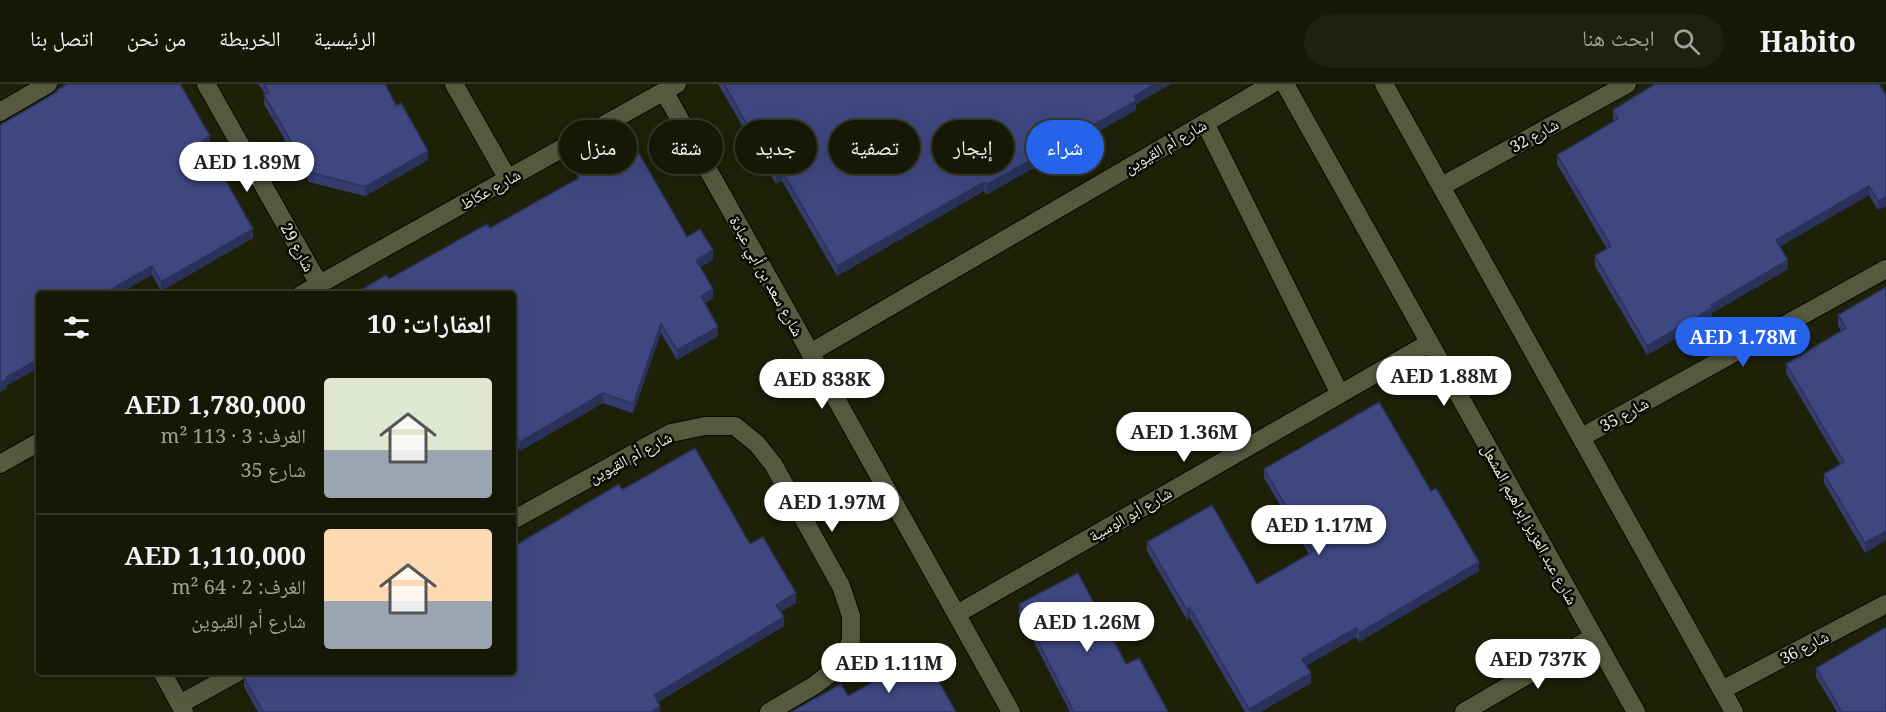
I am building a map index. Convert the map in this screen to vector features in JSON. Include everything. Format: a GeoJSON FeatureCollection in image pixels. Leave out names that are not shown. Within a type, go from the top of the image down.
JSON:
{"type":"FeatureCollection","features":[{"type":"Feature","properties":{"kind":"street"},"geometry":{"type":"LineString","coordinates":[[0,112],[48,84]]}},
{"type":"Feature","properties":{"kind":"street","name":"شارع 29"},"geometry":{"type":"LineString","coordinates":[[206,84],[319,285]]}},
{"type":"Feature","properties":{"kind":"street"},"geometry":{"type":"LineString","coordinates":[[454,84],[508,178]]}},
{"type":"Feature","properties":{"kind":"street","name":"شارع أم القيوين"},"geometry":{"type":"LineString","coordinates":[[810,353],[1272,84]]}},
{"type":"Feature","properties":{"kind":"street","name":"شارع عبد العزيز إبراهيم المشعل"},"geometry":{"type":"LineString","coordinates":[[1285,84],[1636,712]]}},
{"type":"Feature","properties":{"kind":"street"},"geometry":{"type":"LineString","coordinates":[[1384,84],[1734,712]]}},
{"type":"Feature","properties":{"kind":"street","name":"شارع 32"},"geometry":{"type":"LineString","coordinates":[[1442,186],[1627,84]]}},
{"type":"Feature","properties":{"kind":"street","name":"شارع عكاظ"},"geometry":{"type":"LineString","coordinates":[[308,291],[670,88]]}},
{"type":"Feature","properties":{"kind":"street","name":"شارع سعد بن أبي عبادة"},"geometry":{"type":"LineString","coordinates":[[670,88],[810,353],[1011,712]]}},
{"type":"Feature","properties":{"kind":"street"},"geometry":{"type":"LineString","coordinates":[[1205,123],[1340,394]]}},
{"type":"Feature","properties":{"kind":"street","name":"شارع 35"},"geometry":{"type":"LineString","coordinates":[[1582,437],[1886,269]]}},
{"type":"Feature","properties":{"kind":"street","name":"شارع أبو الوسية"},"geometry":{"type":"LineString","coordinates":[[957,614],[1430,343]]}},
{"type":"Feature","properties":{"kind":"street","name":"شارع أم القيوين"},"geometry":{"type":"LineString","coordinates":[[516,518],[671,433],[705,426],[735,426],[757,444],[773,464],[841,586],[852,616],[851,640],[841,665],[815,686],[769,712]]}},
{"type":"Feature","properties":{"kind":"street"},"geometry":{"type":"LineString","coordinates":[[0,464],[36,446]]}},
{"type":"Feature","properties":{"kind":"street","name":"شارع 36"},"geometry":{"type":"LineString","coordinates":[[1722,690],[1886,604]]}},
{"type":"Feature","properties":{"kind":"street"},"geometry":{"type":"LineString","coordinates":[[1464,712],[1593,637]]}},
{"type":"Feature","properties":{"kind":"street"},"geometry":{"type":"LineString","coordinates":[[164,675],[182,708],[233,675]]}},
{"type":"Feature","properties":{"kind":"building"},"geometry":{"type":"Polygon","coordinates":[[[67,84],[180,84],[210,136],[203,140],[253,229],[161,282],[152,266],[108,291],[36,291],[36,361],[6,377],[7,379],[0,383],[0,125],[67,84]]]}},
{"type":"Feature","properties":{"kind":"building"},"geometry":{"type":"Polygon","coordinates":[[[264,84],[385,84],[396,106],[401,103],[428,151],[365,187],[309,172],[264,95],[269,92],[264,84]]]}},
{"type":"Feature","properties":{"kind":"building"},"geometry":{"type":"Polygon","coordinates":[[[724,84],[1155,84],[1134,96],[1136,101],[1102,120],[1026,120],[1026,163],[1014,169],[1014,120],[932,120],[932,174],[1006,174],[986,185],[984,182],[837,266],[784,174],[817,174],[817,120],[745,120],[724,84]]]}},
{"type":"Feature","properties":{"kind":"building"},"geometry":{"type":"Polygon","coordinates":[[[1655,84],[1879,84],[1886,95],[1886,197],[1878,201],[1869,186],[1776,240],[1788,260],[1647,346],[1595,256],[1611,246],[1557,155],[1618,119],[1613,110],[1655,84]]]}},
{"type":"Feature","properties":{"kind":"building"},"geometry":{"type":"Polygon","coordinates":[[[637,150],[687,237],[700,229],[713,250],[696,260],[713,289],[701,296],[718,327],[677,350],[661,324],[633,404],[603,393],[520,442],[516,435],[516,291],[359,291],[386,275],[389,279],[487,224],[490,228],[579,178],[577,175],[637,174],[637,150]]]}},
{"type":"Feature","properties":{"kind":"building"},"geometry":{"type":"Polygon","coordinates":[[[1886,287],[1886,531],[1865,543],[1824,474],[1844,462],[1786,364],[1846,328],[1838,315],[1886,287]]]}},
{"type":"Feature","properties":{"kind":"building"},"geometry":{"type":"Polygon","coordinates":[[[1379,402],[1431,491],[1436,488],[1479,562],[1359,633],[1356,628],[1302,659],[1311,673],[1249,709],[1190,608],[1187,610],[1147,542],[1212,505],[1257,584],[1313,552],[1264,469],[1379,402]]]}},
{"type":"Feature","properties":{"kind":"building"},"geometry":{"type":"Polygon","coordinates":[[[695,448],[750,544],[763,537],[796,593],[776,605],[784,617],[654,695],[660,706],[651,712],[263,712],[244,678],[250,675],[516,675],[516,545],[619,484],[622,490],[695,448]]]}},
{"type":"Feature","properties":{"kind":"building"},"geometry":{"type":"Polygon","coordinates":[[[1078,573],[1126,664],[1139,658],[1168,712],[1074,712],[1019,604],[1078,573]]]}},
{"type":"Feature","properties":{"kind":"building"},"geometry":{"type":"Polygon","coordinates":[[[1886,627],[1886,712],[1842,712],[1816,668],[1886,627]]]}},
{"type":"Feature","properties":{"kind":"building"},"geometry":{"type":"Polygon","coordinates":[[[923,654],[956,712],[791,712],[841,684],[848,696],[923,654]]]}}]}
